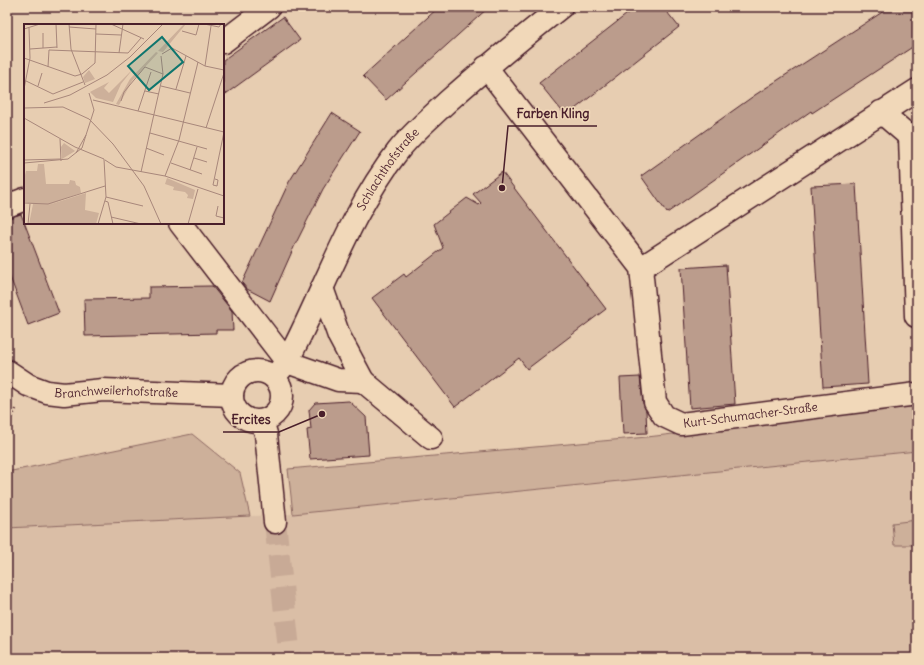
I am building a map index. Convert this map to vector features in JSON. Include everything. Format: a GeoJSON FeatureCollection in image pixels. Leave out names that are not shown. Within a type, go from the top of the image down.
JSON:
{"type":"FeatureCollection","features":[{"type":"Feature","properties":{"kind":"street"},"geometry":{"type":"LineString","coordinates":[[224,41],[269,7]]}},
{"type":"Feature","properties":{"kind":"street","name":"Schlachthofstraße"},"geometry":{"type":"LineString","coordinates":[[280,370],[322,288],[341,246],[368,195],[398,151],[416,130],[486,67],[561,7]]}},
{"type":"Feature","properties":{"kind":"street"},"geometry":{"type":"LineString","coordinates":[[486,67],[641,268],[917,90]]}},
{"type":"Feature","properties":{"kind":"street"},"geometry":{"type":"LineString","coordinates":[[881,112],[910,137],[916,316]]}},
{"type":"Feature","properties":{"kind":"street"},"geometry":{"type":"LineString","coordinates":[[7,206],[24,199]]}},
{"type":"Feature","properties":{"kind":"street"},"geometry":{"type":"LineString","coordinates":[[181,224],[280,370],[282,403],[278,411],[271,418],[262,421],[253,421],[245,418],[238,412],[233,404],[232,395],[236,382],[247,373],[280,370],[338,380],[363,381]]}},
{"type":"Feature","properties":{"kind":"street","name":"Kurt-Schumacher-Straße"},"geometry":{"type":"LineString","coordinates":[[641,268],[655,402],[664,416],[681,424],[917,394]]}},
{"type":"Feature","properties":{"kind":"street"},"geometry":{"type":"LineString","coordinates":[[322,288],[339,336],[363,381],[431,438]]}},
{"type":"Feature","properties":{"kind":"street","name":"Branchweilerhofstraße"},"geometry":{"type":"LineString","coordinates":[[7,371],[28,385],[47,392],[64,394],[103,390],[232,395]]}},
{"type":"Feature","properties":{"kind":"street"},"geometry":{"type":"LineString","coordinates":[[262,421],[267,441],[275,522]]}},
{"type":"Feature","properties":{"kind":"shaded area"},"geometry":{"type":"Polygon","coordinates":[[[917,406],[917,451],[293,514],[288,469],[647,437],[917,406]]]}},
{"type":"Feature","properties":{"kind":"shaded area"},"geometry":{"type":"Polygon","coordinates":[[[192,434],[240,473],[250,516],[7,528],[7,472],[192,434]]]}},
{"type":"Feature","properties":{"kind":"shaded area"},"geometry":{"type":"Polygon","coordinates":[[[917,451],[917,658],[7,658],[7,528],[293,514],[917,451]]]}},
{"type":"Feature","properties":{"kind":"shaded area"},"geometry":{"type":"Polygon","coordinates":[[[917,520],[917,545],[894,545],[892,523],[917,520]]]}},
{"type":"Feature","properties":{"kind":"building"},"geometry":{"type":"Polygon","coordinates":[[[439,7],[489,7],[386,100],[363,76],[439,7]]]}},
{"type":"Feature","properties":{"kind":"building"},"geometry":{"type":"Polygon","coordinates":[[[636,7],[663,7],[679,27],[566,116],[539,83],[636,7]]]}},
{"type":"Feature","properties":{"kind":"building"},"geometry":{"type":"Polygon","coordinates":[[[890,7],[910,7],[917,18],[917,44],[812,113],[811,111],[667,213],[641,176],[755,95],[890,7]]]}},
{"type":"Feature","properties":{"kind":"building"},"geometry":{"type":"Polygon","coordinates":[[[283,17],[300,40],[224,95],[224,59],[283,17]]]}},
{"type":"Feature","properties":{"kind":"building"},"geometry":{"type":"Polygon","coordinates":[[[332,113],[360,131],[323,189],[294,247],[270,301],[247,289],[242,283],[289,182],[332,113]]]}},
{"type":"Feature","properties":{"kind":"building"},"geometry":{"type":"Polygon","coordinates":[[[502,172],[606,309],[527,369],[519,358],[455,407],[372,298],[404,274],[406,277],[443,248],[434,224],[467,198],[479,205],[481,203],[473,194],[502,172]]]}},
{"type":"Feature","properties":{"kind":"building"},"geometry":{"type":"Polygon","coordinates":[[[856,184],[868,384],[823,387],[811,186],[856,184]]]}},
{"type":"Feature","properties":{"kind":"building"},"geometry":{"type":"Polygon","coordinates":[[[21,214],[59,313],[28,325],[7,269],[7,218],[21,214]]]}},
{"type":"Feature","properties":{"kind":"building"},"geometry":{"type":"Polygon","coordinates":[[[726,265],[735,404],[690,408],[681,268],[726,265]]]}},
{"type":"Feature","properties":{"kind":"building"},"geometry":{"type":"Polygon","coordinates":[[[212,286],[232,311],[233,330],[216,330],[216,333],[85,336],[84,299],[149,298],[149,287],[212,286]]]}},
{"type":"Feature","properties":{"kind":"building"},"geometry":{"type":"Polygon","coordinates":[[[640,377],[643,403],[646,411],[647,433],[623,434],[620,378],[640,377]]]}},
{"type":"Feature","properties":{"kind":"building"},"geometry":{"type":"Polygon","coordinates":[[[349,401],[366,417],[369,455],[310,459],[307,430],[311,429],[309,410],[315,403],[349,401]]]}},
{"type":"Feature","properties":{"kind":"tunnel"},"geometry":{"type":"LineString","coordinates":[[275,522],[290,658]]}},
{"type":"Feature","properties":{"kind":"place","name":"Farben Kling"},"geometry":{"type":"Point","coordinates":[502,188]}},
{"type":"Feature","properties":{"kind":"place","name":"Ercites"},"geometry":{"type":"Point","coordinates":[322,414]}}]}
